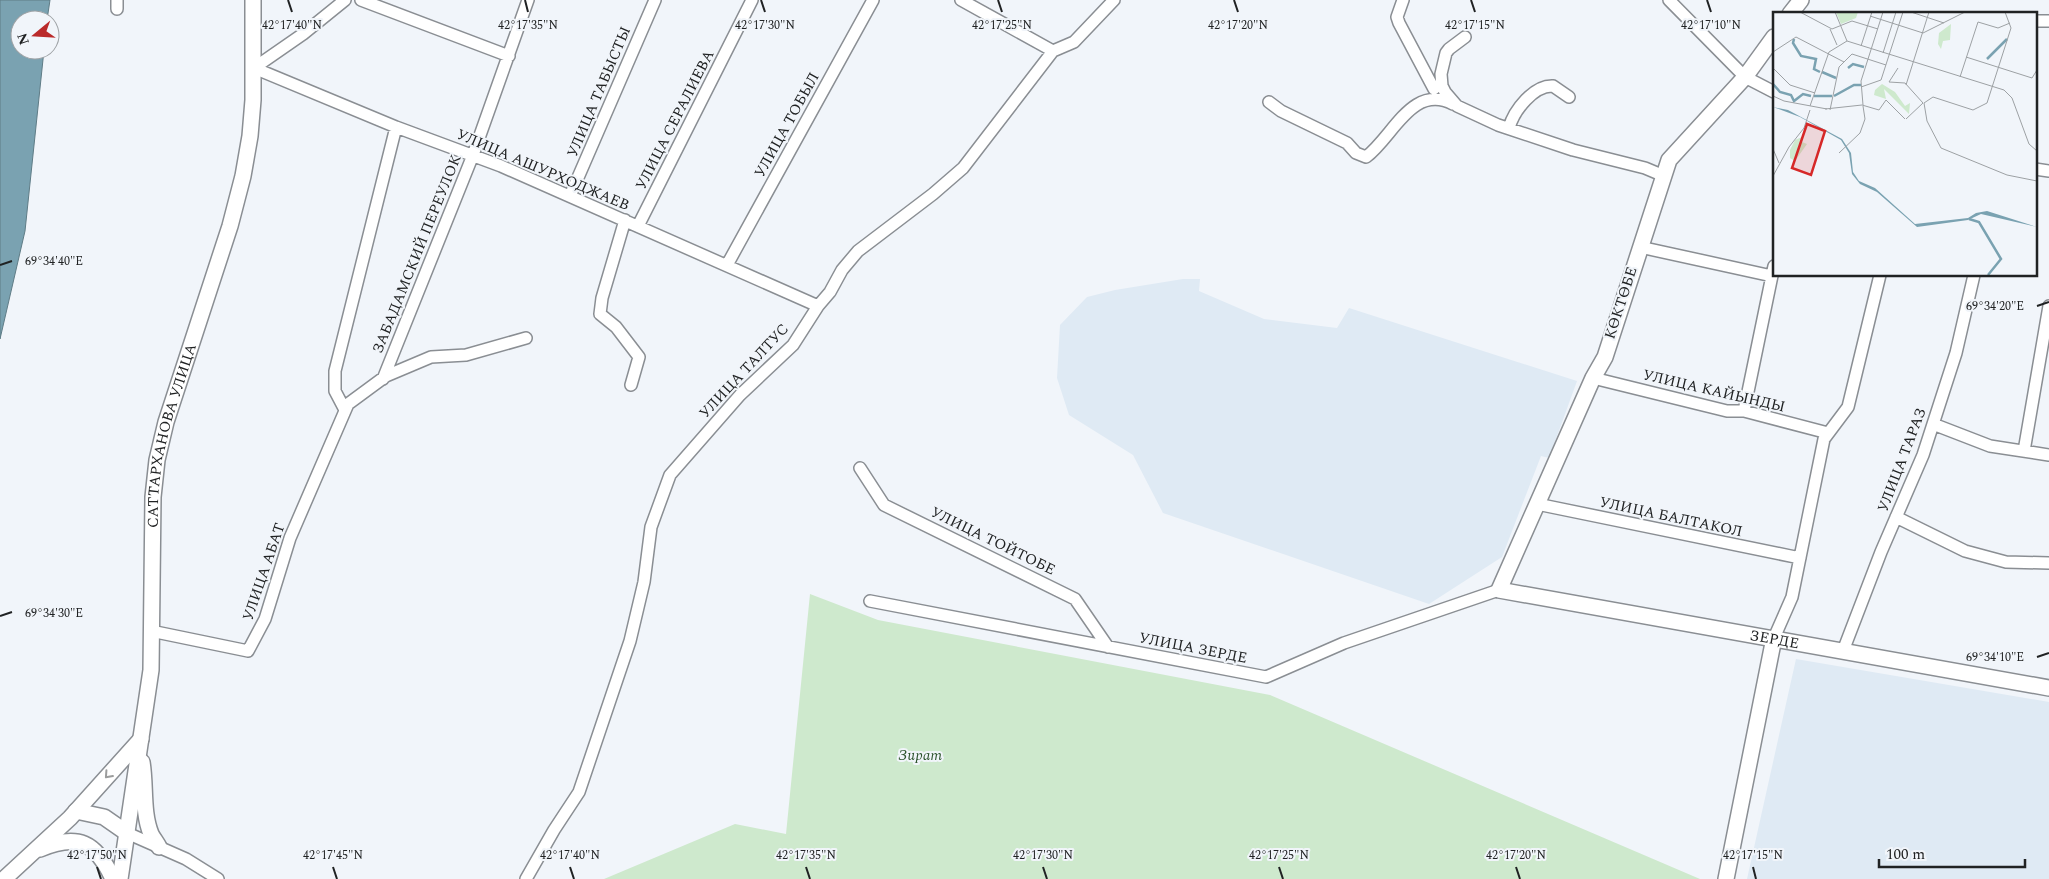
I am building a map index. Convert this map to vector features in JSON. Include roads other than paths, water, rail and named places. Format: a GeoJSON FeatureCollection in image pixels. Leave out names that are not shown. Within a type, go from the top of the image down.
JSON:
{"type":"FeatureCollection","features":[{"type":"Feature","properties":{"kind":"street","name":"САТТАРХАНОВА УЛИЦА"},"geometry":{"type":"LineString","coordinates":[[120,879],[151,670],[153,497],[157,460],[166,422],[230,226],[243,176],[250,136],[254,68],[252,0]]}},
{"type":"Feature","properties":{"kind":"street"},"geometry":{"type":"LineString","coordinates":[[254,68],[303,34],[345,0]]}},
{"type":"Feature","properties":{"kind":"street"},"geometry":{"type":"LineString","coordinates":[[361,0],[509,56]]}},
{"type":"Feature","properties":{"kind":"street","name":"ЗАБАДАМСКИЙ ПЕРЕУЛОК"},"geometry":{"type":"LineString","coordinates":[[383,379],[473,155],[528,0]]}},
{"type":"Feature","properties":{"kind":"street","name":"УЛИЦА ТАБЫСТЫ"},"geometry":{"type":"LineString","coordinates":[[570,196],[655,0]]}},
{"type":"Feature","properties":{"kind":"street","name":"УЛИЦА СЕРАЛИЕВА"},"geometry":{"type":"LineString","coordinates":[[638,226],[752,0]]}},
{"type":"Feature","properties":{"kind":"street","name":"УЛИЦА ТОБЫЛ"},"geometry":{"type":"LineString","coordinates":[[727,265],[873,0]]}},
{"type":"Feature","properties":{"kind":"street"},"geometry":{"type":"LineString","coordinates":[[961,0],[1053,51]]}},
{"type":"Feature","properties":{"kind":"street","name":"УЛИЦА ТАЛТУС"},"geometry":{"type":"LineString","coordinates":[[526,879],[554,830],[579,792],[630,641],[644,582],[651,527],[670,475],[740,395],[793,346],[818,306],[830,292],[842,270],[858,251],[933,194],[963,168],[1053,51],[1074,42],[1114,0]]}},
{"type":"Feature","properties":{"kind":"street"},"geometry":{"type":"LineString","coordinates":[[1403,0],[1398,23],[1434,89]]}},
{"type":"Feature","properties":{"kind":"street"},"geometry":{"type":"LineString","coordinates":[[1669,0],[1746,77],[1773,91]]}},
{"type":"Feature","properties":{"kind":"street"},"geometry":{"type":"LineString","coordinates":[[1792,12],[1801,0]]}},
{"type":"Feature","properties":{"kind":"street"},"geometry":{"type":"LineString","coordinates":[[2036,21],[2049,21]]}},
{"type":"Feature","properties":{"kind":"street"},"geometry":{"type":"LineString","coordinates":[[1457,106],[1445,92],[1442,86],[1441,74],[1449,48],[1465,37]]}},
{"type":"Feature","properties":{"kind":"street","name":"КӨКТӨБЕ"},"geometry":{"type":"LineString","coordinates":[[1499,590],[1593,378],[1604,358],[1669,160],[1746,77],[1773,38]]}},
{"type":"Feature","properties":{"kind":"street","name":"УЛИЦА АШУРХОДЖАЕВ"},"geometry":{"type":"LineString","coordinates":[[254,68],[396,127],[473,155],[818,306]]}},
{"type":"Feature","properties":{"kind":"street"},"geometry":{"type":"LineString","coordinates":[[1509,128],[1517,112],[1541,88],[1553,86],[1568,97]]}},
{"type":"Feature","properties":{"kind":"street"},"geometry":{"type":"LineString","coordinates":[[1270,102],[1286,113],[1347,144],[1356,153],[1366,157],[1417,103],[1430,99],[1439,99],[1498,125],[1566,148],[1626,162],[1664,176]]}},
{"type":"Feature","properties":{"kind":"street"},"geometry":{"type":"LineString","coordinates":[[345,410],[334,391],[335,371],[396,127]]}},
{"type":"Feature","properties":{"kind":"street"},"geometry":{"type":"LineString","coordinates":[[2036,170],[2049,171]]}},
{"type":"Feature","properties":{"kind":"street"},"geometry":{"type":"LineString","coordinates":[[625,220],[602,298],[600,314],[616,327],[639,357],[631,385]]}},
{"type":"Feature","properties":{"kind":"street"},"geometry":{"type":"LineString","coordinates":[[1640,247],[1773,271],[1744,411]]}},
{"type":"Feature","properties":{"kind":"street"},"geometry":{"type":"LineString","coordinates":[[1726,879],[1774,638],[1792,597],[1824,439],[1848,407],[1880,276]]}},
{"type":"Feature","properties":{"kind":"street","name":"УЛИЦА ТАРАЗ"},"geometry":{"type":"LineString","coordinates":[[1843,650],[1896,517],[1924,455],[1956,353],[1974,276]]}},
{"type":"Feature","properties":{"kind":"street"},"geometry":{"type":"LineString","coordinates":[[2024,451],[2049,306]]}},
{"type":"Feature","properties":{"kind":"street","name":"УЛИЦА АБАТ"},"geometry":{"type":"LineString","coordinates":[[151,631],[248,651],[266,619],[290,538],[348,404],[383,379],[431,357],[466,355],[526,338]]}},
{"type":"Feature","properties":{"kind":"street","name":"УЛИЦА КАЙЫНДЫ"},"geometry":{"type":"LineString","coordinates":[[1593,378],[1727,411],[1744,411],[1828,433]]}},
{"type":"Feature","properties":{"kind":"street"},"geometry":{"type":"LineString","coordinates":[[1933,424],[1990,446],[2049,455]]}},
{"type":"Feature","properties":{"kind":"street","name":"УЛИЦА ТОЙТОБЕ"},"geometry":{"type":"LineString","coordinates":[[860,468],[884,505],[1075,599],[1108,647]]}},
{"type":"Feature","properties":{"kind":"street","name":"УЛИЦА БАЛТАКОЛ"},"geometry":{"type":"LineString","coordinates":[[1537,504],[1800,558]]}},
{"type":"Feature","properties":{"kind":"street"},"geometry":{"type":"LineString","coordinates":[[1896,517],[1965,551],[2006,562],[2049,563]]}},
{"type":"Feature","properties":{"kind":"street","name":"УЛИЦА ЗЕРДЕ"},"geometry":{"type":"LineString","coordinates":[[870,601],[1266,677],[1344,643],[1499,590]]}},
{"type":"Feature","properties":{"kind":"street","name":"ЗЕРДЕ"},"geometry":{"type":"LineString","coordinates":[[1499,590],[2048,684]]}},
{"type":"Feature","properties":{"kind":"street"},"geometry":{"type":"LineString","coordinates":[[4,879],[76,811],[140,744]]}},
{"type":"Feature","properties":{"kind":"street"},"geometry":{"type":"LineString","coordinates":[[140,744],[150,833],[159,847]]}},
{"type":"Feature","properties":{"kind":"street"},"geometry":{"type":"LineString","coordinates":[[76,811],[104,817],[127,833],[186,860],[212,877]]}},
{"type":"Feature","properties":{"kind":"street"},"geometry":{"type":"LineString","coordinates":[[33,852],[52,844],[74,840],[91,847],[105,862],[113,879]]}},
{"type":"Feature","properties":{"kind":"water"},"geometry":{"type":"Polygon","coordinates":[[[0,0],[50,0],[48,10],[10,10],[10,60],[43,60],[25,231],[0,339],[0,0]]]}},
{"type":"Feature","properties":{"kind":"park label","name":"Зират"},"geometry":{"type":"Point","coordinates":[920,755]}}]}
